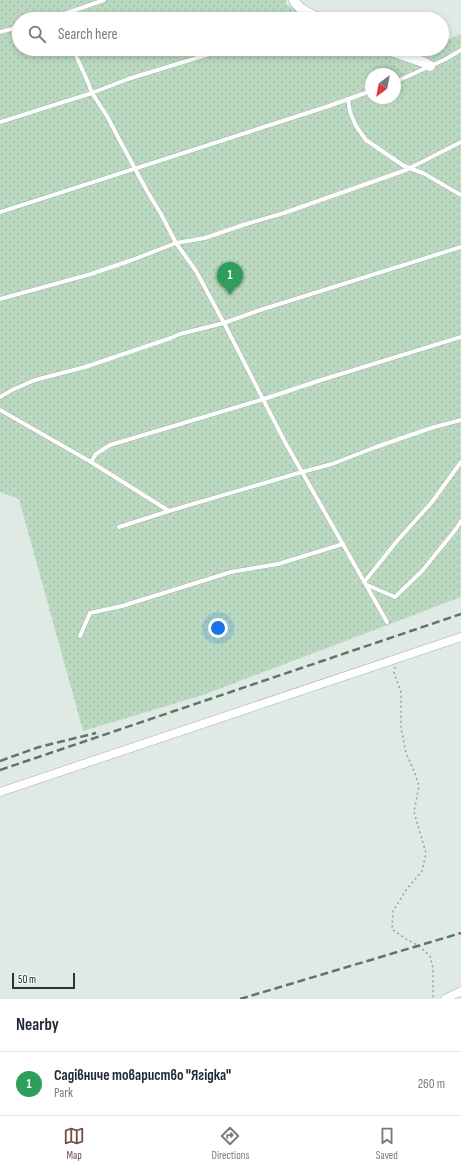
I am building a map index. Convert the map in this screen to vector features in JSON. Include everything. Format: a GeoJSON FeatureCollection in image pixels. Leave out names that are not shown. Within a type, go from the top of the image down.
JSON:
{"type":"FeatureCollection","features":[{"type":"Feature","properties":{"kind":"street"},"geometry":{"type":"LineString","coordinates":[[294,0],[295,4],[306,12]]}},
{"type":"Feature","properties":{"kind":"street"},"geometry":{"type":"LineString","coordinates":[[405,56],[430,66]]}},
{"type":"Feature","properties":{"kind":"street"},"geometry":{"type":"LineString","coordinates":[[0,792],[461,637]]}},
{"type":"Feature","properties":{"kind":"street"},"geometry":{"type":"LineString","coordinates":[[445,999],[461,991]]}},
{"type":"Feature","properties":{"kind":"lane"},"geometry":{"type":"LineString","coordinates":[[72,12],[104,0]]}},
{"type":"Feature","properties":{"kind":"lane"},"geometry":{"type":"LineString","coordinates":[[0,32],[12,29]]}},
{"type":"Feature","properties":{"kind":"lane"},"geometry":{"type":"LineString","coordinates":[[401,79],[461,50]]}},
{"type":"Feature","properties":{"kind":"lane"},"geometry":{"type":"LineString","coordinates":[[76,56],[92,93],[107,116],[176,243],[196,272],[224,322],[286,444],[387,622]]}},
{"type":"Feature","properties":{"kind":"lane"},"geometry":{"type":"LineString","coordinates":[[0,122],[92,93],[128,79],[203,56]]}},
{"type":"Feature","properties":{"kind":"lane"},"geometry":{"type":"LineString","coordinates":[[0,212],[365,93]]}},
{"type":"Feature","properties":{"kind":"lane"},"geometry":{"type":"LineString","coordinates":[[348,99],[350,112],[356,126],[366,140],[404,166],[423,173],[461,195]]}},
{"type":"Feature","properties":{"kind":"lane"},"geometry":{"type":"LineString","coordinates":[[0,299],[90,274],[176,243],[205,238],[284,213],[406,170],[461,142]]}},
{"type":"Feature","properties":{"kind":"lane"},"geometry":{"type":"LineString","coordinates":[[0,397],[35,380],[85,367],[180,334],[224,322],[461,247]]}},
{"type":"Feature","properties":{"kind":"lane"},"geometry":{"type":"LineString","coordinates":[[91,462],[96,454],[110,445],[264,399],[461,337]]}},
{"type":"Feature","properties":{"kind":"lane"},"geometry":{"type":"LineString","coordinates":[[0,410],[91,462],[169,511]]}},
{"type":"Feature","properties":{"kind":"lane"},"geometry":{"type":"LineString","coordinates":[[119,527],[332,464],[417,433],[461,420]]}},
{"type":"Feature","properties":{"kind":"lane"},"geometry":{"type":"LineString","coordinates":[[366,583],[397,541],[432,502],[461,462]]}},
{"type":"Feature","properties":{"kind":"lane"},"geometry":{"type":"LineString","coordinates":[[366,583],[395,597],[422,571],[461,521]]}},
{"type":"Feature","properties":{"kind":"lane"},"geometry":{"type":"LineString","coordinates":[[80,636],[90,613],[122,606],[230,572],[278,564],[343,544]]}},
{"type":"Feature","properties":{"kind":"path"},"geometry":{"type":"LineString","coordinates":[[396,659],[394,673],[401,692],[401,728],[406,752],[419,786],[414,812],[426,853],[422,871],[406,890],[393,911],[392,929],[418,946],[430,956],[433,968],[433,999]]}},
{"type":"Feature","properties":{"kind":"green space"},"geometry":{"type":"Polygon","coordinates":[[[0,0],[286,0],[286,5],[304,12],[12,12],[12,56],[449,56],[449,39],[461,34],[461,597],[203,695],[83,731],[19,499],[0,492],[0,0]]]}},
{"type":"Feature","properties":{"kind":"railway"},"geometry":{"type":"LineString","coordinates":[[0,770],[461,614]]}},
{"type":"Feature","properties":{"kind":"railway"},"geometry":{"type":"LineString","coordinates":[[0,761],[39,747],[96,733]]}},
{"type":"Feature","properties":{"kind":"railway"},"geometry":{"type":"LineString","coordinates":[[240,999],[461,933]]}},
{"type":"Feature","properties":{"kind":"place","name":"Садівниче товариство \"Ягідка\""},"geometry":{"type":"Point","coordinates":[230,295]}}]}
